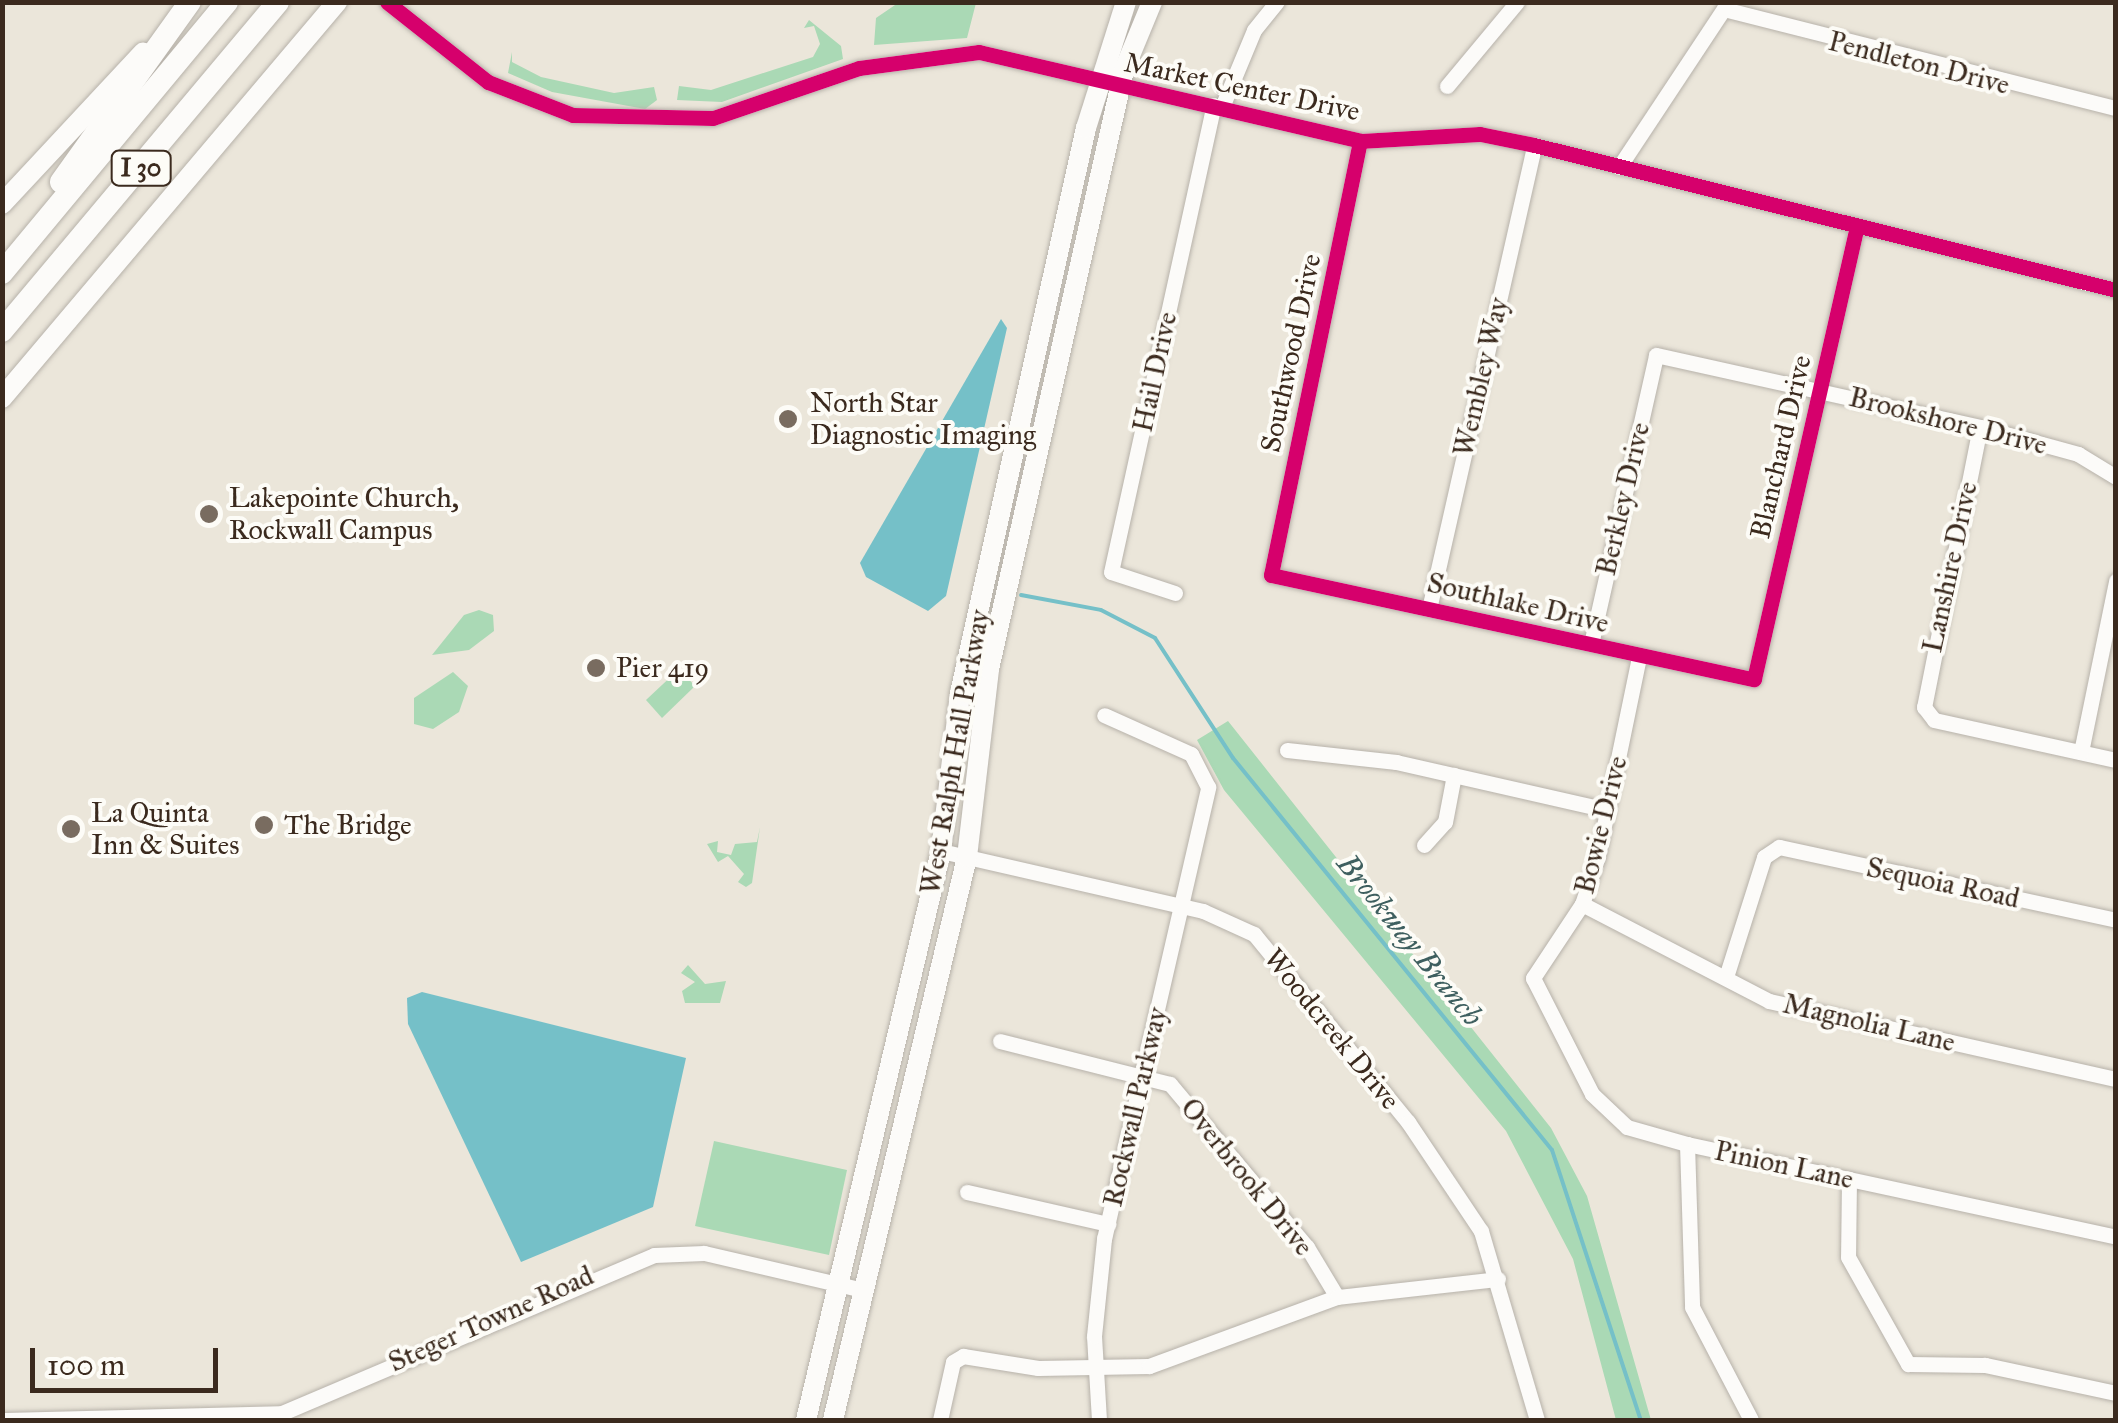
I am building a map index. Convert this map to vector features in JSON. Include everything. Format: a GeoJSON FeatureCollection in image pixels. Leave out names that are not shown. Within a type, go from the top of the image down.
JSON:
{"type":"FeatureCollection","features":[{"type":"Feature","properties":{"kind":"highway"},"geometry":{"type":"LineString","coordinates":[[2,272],[189,2]]}},
{"type":"Feature","properties":{"kind":"highway","name":"I 30"},"geometry":{"type":"LineString","coordinates":[[2,272],[227,2]]}},
{"type":"Feature","properties":{"kind":"highway","name":"I 30"},"geometry":{"type":"LineString","coordinates":[[2,331],[278,2]]}},
{"type":"Feature","properties":{"kind":"main road"},"geometry":{"type":"LineString","coordinates":[[2,204],[189,2]]}},
{"type":"Feature","properties":{"kind":"main road"},"geometry":{"type":"LineString","coordinates":[[2,398],[337,2]]}},
{"type":"Feature","properties":{"kind":"main road","name":"West Ralph Hall Parkway"},"geometry":{"type":"LineString","coordinates":[[806,1420],[940,851],[960,693],[1098,82],[1126,2]]}},
{"type":"Feature","properties":{"kind":"main road","name":"West Ralph Hall Parkway"},"geometry":{"type":"LineString","coordinates":[[833,1420],[967,856],[989,668],[1121,86],[1152,2]]}},
{"type":"Feature","properties":{"kind":"street","name":"Market Center Drive"},"geometry":{"type":"LineString","coordinates":[[387,2],[480,77],[573,115],[713,118],[859,68],[979,52],[1360,141],[1480,134],[1534,145],[2116,290]]}},
{"type":"Feature","properties":{"kind":"street"},"geometry":{"type":"LineString","coordinates":[[1218,106],[1254,30],[1277,2]]}},
{"type":"Feature","properties":{"kind":"street"},"geometry":{"type":"LineString","coordinates":[[1447,86],[1517,2]]}},
{"type":"Feature","properties":{"kind":"street"},"geometry":{"type":"LineString","coordinates":[[1619,168],[1726,6]]}},
{"type":"Feature","properties":{"kind":"street","name":"Pendleton Drive"},"geometry":{"type":"LineString","coordinates":[[1726,6],[2114,103]]}},
{"type":"Feature","properties":{"kind":"street","name":"Hail Drive"},"geometry":{"type":"LineString","coordinates":[[1175,593],[1111,572],[1218,106]]}},
{"type":"Feature","properties":{"kind":"street","name":"Southwood Drive"},"geometry":{"type":"LineString","coordinates":[[1272,574],[1360,141]]}},
{"type":"Feature","properties":{"kind":"street","name":"Wembley Way"},"geometry":{"type":"LineString","coordinates":[[1428,608],[1534,145]]}},
{"type":"Feature","properties":{"kind":"street","name":"Blanchard Drive"},"geometry":{"type":"LineString","coordinates":[[1754,680],[1857,226]]}},
{"type":"Feature","properties":{"kind":"street","name":"Brookshore Drive"},"geometry":{"type":"LineString","coordinates":[[1656,355],[1980,427],[2078,454],[2116,477]]}},
{"type":"Feature","properties":{"kind":"street","name":"Berkley Drive"},"geometry":{"type":"LineString","coordinates":[[1591,644],[1656,355]]}},
{"type":"Feature","properties":{"kind":"street","name":"Lanshire Drive"},"geometry":{"type":"LineString","coordinates":[[1980,427],[1924,707],[1934,720],[2080,752]]}},
{"type":"Feature","properties":{"kind":"street","name":"Southlake Drive"},"geometry":{"type":"LineString","coordinates":[[1272,574],[1754,680]]}},
{"type":"Feature","properties":{"kind":"street"},"geometry":{"type":"LineString","coordinates":[[2116,582],[2080,752],[2116,760]]}},
{"type":"Feature","properties":{"kind":"street","name":"Bowie Drive"},"geometry":{"type":"LineString","coordinates":[[1533,978],[1582,904],[1640,657]]}},
{"type":"Feature","properties":{"kind":"street","name":"Rockwall Parkway"},"geometry":{"type":"LineString","coordinates":[[1099,1420],[1096,1368],[1108,1224],[1207,798],[1191,754],[1104,716]]}},
{"type":"Feature","properties":{"kind":"street"},"geometry":{"type":"LineString","coordinates":[[1288,750],[1454,775],[1607,810]]}},
{"type":"Feature","properties":{"kind":"street"},"geometry":{"type":"LineString","coordinates":[[1424,844],[1445,822],[1454,775]]}},
{"type":"Feature","properties":{"kind":"street","name":"Sequoia Road"},"geometry":{"type":"LineString","coordinates":[[1726,977],[1770,849],[2116,920]]}},
{"type":"Feature","properties":{"kind":"street","name":"Woodcreek Drive"},"geometry":{"type":"LineString","coordinates":[[940,851],[1238,920],[1274,956],[1458,1192],[1498,1279],[1537,1420]]}},
{"type":"Feature","properties":{"kind":"street","name":"Magnolia Lane"},"geometry":{"type":"LineString","coordinates":[[1582,904],[1769,1001],[2116,1079]]}},
{"type":"Feature","properties":{"kind":"street","name":"Pinion Lane"},"geometry":{"type":"LineString","coordinates":[[1533,978],[1592,1094],[1628,1127],[1686,1144],[2116,1237]]}},
{"type":"Feature","properties":{"kind":"street","name":"Overbrook Drive"},"geometry":{"type":"LineString","coordinates":[[1000,1042],[1170,1084],[1213,1128],[1337,1296]]}},
{"type":"Feature","properties":{"kind":"street"},"geometry":{"type":"LineString","coordinates":[[1686,1144],[1692,1307],[1751,1420]]}},
{"type":"Feature","properties":{"kind":"street"},"geometry":{"type":"LineString","coordinates":[[1849,1179],[1848,1257],[1908,1364],[1985,1364],[2116,1393]]}},
{"type":"Feature","properties":{"kind":"street"},"geometry":{"type":"LineString","coordinates":[[967,1192],[1108,1224]]}},
{"type":"Feature","properties":{"kind":"street","name":"Steger Towne Road"},"geometry":{"type":"LineString","coordinates":[[2,1420],[282,1413],[654,1254],[704,1252],[863,1290]]}},
{"type":"Feature","properties":{"kind":"street"},"geometry":{"type":"LineString","coordinates":[[940,1420],[954,1362],[963,1356],[1096,1368],[1179,1358],[1337,1296],[1498,1279]]}},
{"type":"Feature","properties":{"kind":"green space"},"geometry":{"type":"Polygon","coordinates":[[[898,3],[976,3],[967,38],[874,45],[876,18],[898,3]]]}},
{"type":"Feature","properties":{"kind":"green space"},"geometry":{"type":"Polygon","coordinates":[[[809,20],[841,46],[843,59],[722,102],[677,100],[679,86],[711,90],[813,57],[820,44],[814,26],[804,28],[809,20]]]}},
{"type":"Feature","properties":{"kind":"green space"},"geometry":{"type":"Polygon","coordinates":[[[512,52],[512,62],[541,77],[614,93],[654,87],[657,100],[645,109],[552,92],[508,73],[512,52]]]}},
{"type":"Feature","properties":{"kind":"green space"},"geometry":{"type":"Polygon","coordinates":[[[479,610],[493,615],[494,631],[469,650],[432,655],[464,615],[479,610]]]}},
{"type":"Feature","properties":{"kind":"green space"},"geometry":{"type":"Polygon","coordinates":[[[679,669],[695,686],[662,718],[646,700],[679,669]]]}},
{"type":"Feature","properties":{"kind":"green space"},"geometry":{"type":"Polygon","coordinates":[[[453,672],[468,686],[459,712],[433,729],[414,724],[414,698],[453,672]]]}},
{"type":"Feature","properties":{"kind":"green space"},"geometry":{"type":"Polygon","coordinates":[[[1228,721],[1551,1128],[1587,1196],[1651,1420],[1616,1420],[1573,1259],[1506,1131],[1224,790],[1197,740],[1228,721]]]}},
{"type":"Feature","properties":{"kind":"green space"},"geometry":{"type":"Polygon","coordinates":[[[760,827],[752,883],[746,887],[738,882],[744,874],[728,856],[718,862],[707,844],[718,841],[717,852],[731,855],[735,844],[757,842],[760,827]]]}},
{"type":"Feature","properties":{"kind":"green space"},"geometry":{"type":"Polygon","coordinates":[[[688,965],[705,984],[726,981],[720,1003],[685,1003],[682,991],[695,982],[681,973],[688,965]]]}},
{"type":"Feature","properties":{"kind":"green space"},"geometry":{"type":"Polygon","coordinates":[[[714,1141],[847,1170],[829,1255],[695,1226],[714,1141]]]}},
{"type":"Feature","properties":{"kind":"water"},"geometry":{"type":"Polygon","coordinates":[[[1001,319],[1007,328],[946,596],[928,611],[866,577],[860,563],[1001,319]]]}},
{"type":"Feature","properties":{"kind":"water"},"geometry":{"type":"Polygon","coordinates":[[[422,992],[686,1058],[653,1207],[521,1262],[408,1024],[407,998],[422,992]]]}},
{"type":"Feature","properties":{"kind":"waterway","name":"Brookway Branch"},"geometry":{"type":"LineString","coordinates":[[1021,595],[1101,610],[1155,638],[1233,758],[1552,1150],[1641,1420]]}},
{"type":"Feature","properties":{"kind":"cycle path"},"geometry":{"type":"LineString","coordinates":[[387,2],[488,82],[573,115],[713,118],[859,68],[979,52],[1360,141],[1480,134],[1534,145],[2116,290]]}},
{"type":"Feature","properties":{"kind":"cycle path"},"geometry":{"type":"LineString","coordinates":[[1360,141],[1271,575],[1754,679],[1857,226]]}},
{"type":"Feature","properties":{"kind":"place","name":"North Star Diagnostic Imaging"},"geometry":{"type":"Point","coordinates":[788,419]}},
{"type":"Feature","properties":{"kind":"place","name":"Lakepointe Church, Rockwall Campus"},"geometry":{"type":"Point","coordinates":[209,514]}},
{"type":"Feature","properties":{"kind":"place","name":"Pier 419"},"geometry":{"type":"Point","coordinates":[596,668]}},
{"type":"Feature","properties":{"kind":"place","name":"The Bridge"},"geometry":{"type":"Point","coordinates":[264,825]}},
{"type":"Feature","properties":{"kind":"place","name":"La Quinta Inn & Suites"},"geometry":{"type":"Point","coordinates":[71,829]}}]}
